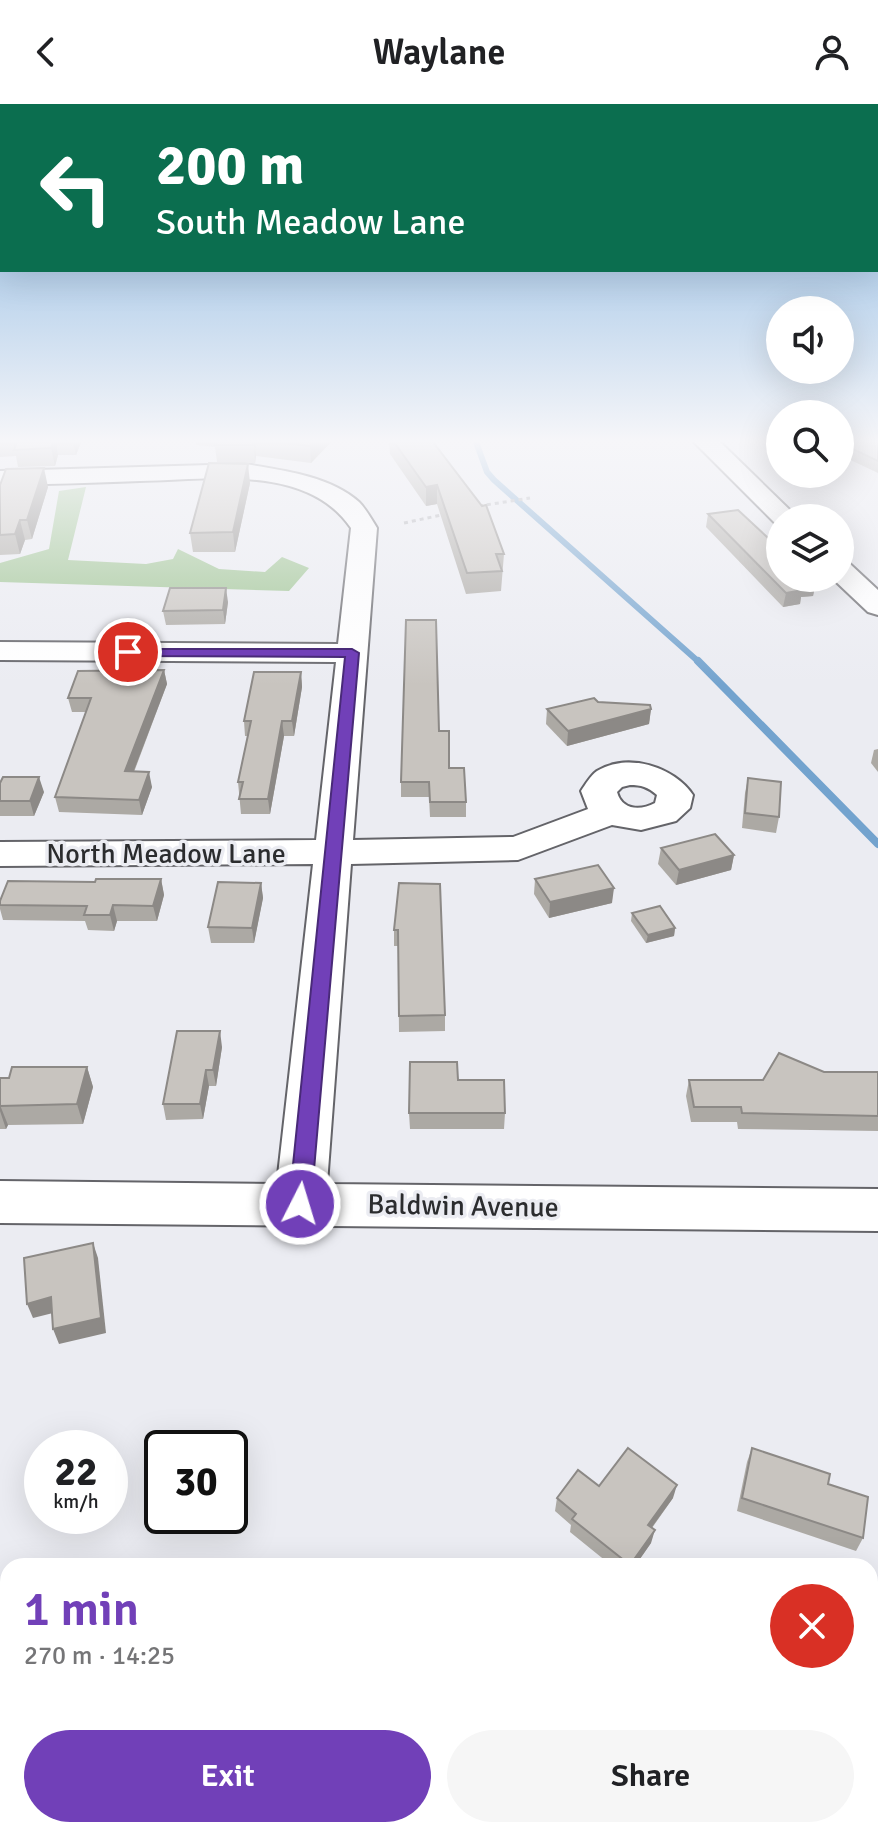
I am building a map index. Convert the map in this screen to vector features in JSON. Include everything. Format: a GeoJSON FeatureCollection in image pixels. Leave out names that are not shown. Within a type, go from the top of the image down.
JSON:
{"type":"FeatureCollection","features":[{"type":"Feature","properties":{"kind":"street"},"geometry":{"type":"LineString","coordinates":[[300,1204],[364,528],[360,523]]}},
{"type":"Feature","properties":{"kind":"street"},"geometry":{"type":"LineString","coordinates":[[0,651],[352,653]]}},
{"type":"Feature","properties":{"kind":"street","name":"North Meadow Lane"},"geometry":{"type":"LineString","coordinates":[[0,854],[518,848],[613,812]]}},
{"type":"Feature","properties":{"kind":"street","name":"Baldwin Avenue"},"geometry":{"type":"LineString","coordinates":[[0,1202],[878,1210]]}},
{"type":"Feature","properties":{"kind":"green space"},"geometry":{"type":"Polygon","coordinates":[[[53,523],[77,523],[68,560],[146,564],[173,559],[178,549],[219,569],[265,572],[282,557],[309,568],[289,591],[0,582],[0,563],[49,549],[53,523]]]}},
{"type":"Feature","properties":{"kind":"building"},"geometry":{"type":"Polygon","coordinates":[[[0,523],[19,523],[15,534],[0,535],[0,523]]]}},
{"type":"Feature","properties":{"kind":"building"},"geometry":{"type":"Polygon","coordinates":[[[193,523],[235,523],[233,532],[190,533],[193,523]]]}},
{"type":"Feature","properties":{"kind":"building"},"geometry":{"type":"Polygon","coordinates":[[[450,523],[493,523],[504,554],[496,554],[502,571],[467,573],[450,523]]]}},
{"type":"Feature","properties":{"kind":"building"},"geometry":{"type":"Polygon","coordinates":[[[717,523],[752,523],[766,536],[766,573],[717,523]]]}},
{"type":"Feature","properties":{"kind":"building"},"geometry":{"type":"Polygon","coordinates":[[[170,588],[226,588],[223,610],[163,611],[170,588]]]}},
{"type":"Feature","properties":{"kind":"building"},"geometry":{"type":"Polygon","coordinates":[[[406,620],[436,620],[439,731],[449,731],[449,768],[464,768],[466,802],[430,802],[429,782],[401,782],[406,620]]]}},
{"type":"Feature","properties":{"kind":"building"},"geometry":{"type":"Polygon","coordinates":[[[164,670],[125,771],[149,772],[139,800],[55,797],[91,698],[68,698],[78,671],[164,670]]]}},
{"type":"Feature","properties":{"kind":"building"},"geometry":{"type":"Polygon","coordinates":[[[254,672],[301,672],[292,721],[282,721],[268,799],[239,799],[243,782],[238,782],[251,721],[244,721],[254,672]]]}},
{"type":"Feature","properties":{"kind":"building"},"geometry":{"type":"Polygon","coordinates":[[[594,698],[598,702],[650,705],[651,709],[568,731],[547,709],[594,698]]]}},
{"type":"Feature","properties":{"kind":"building"},"geometry":{"type":"Polygon","coordinates":[[[3,777],[39,777],[30,801],[0,801],[3,777]]]}},
{"type":"Feature","properties":{"kind":"building"},"geometry":{"type":"Polygon","coordinates":[[[748,778],[781,782],[779,817],[745,813],[748,778]]]}},
{"type":"Feature","properties":{"kind":"building"},"geometry":{"type":"Polygon","coordinates":[[[715,834],[734,855],[679,870],[661,848],[715,834]]]}},
{"type":"Feature","properties":{"kind":"building"},"geometry":{"type":"Polygon","coordinates":[[[598,865],[614,888],[550,902],[535,879],[598,865]]]}},
{"type":"Feature","properties":{"kind":"building"},"geometry":{"type":"Polygon","coordinates":[[[96,879],[161,879],[153,906],[113,905],[110,915],[84,915],[87,906],[0,905],[8,881],[95,882],[96,879]]]}},
{"type":"Feature","properties":{"kind":"building"},"geometry":{"type":"Polygon","coordinates":[[[218,882],[261,883],[252,928],[208,927],[218,882]]]}},
{"type":"Feature","properties":{"kind":"building"},"geometry":{"type":"Polygon","coordinates":[[[399,883],[440,884],[445,1015],[399,1016],[398,930],[394,930],[399,883]]]}},
{"type":"Feature","properties":{"kind":"building"},"geometry":{"type":"Polygon","coordinates":[[[660,906],[675,928],[648,935],[632,913],[660,906]]]}},
{"type":"Feature","properties":{"kind":"building"},"geometry":{"type":"Polygon","coordinates":[[[177,1031],[220,1031],[213,1070],[206,1070],[200,1104],[163,1104],[177,1031]]]}},
{"type":"Feature","properties":{"kind":"building"},"geometry":{"type":"Polygon","coordinates":[[[779,1053],[824,1072],[878,1072],[878,1116],[742,1113],[741,1107],[694,1107],[689,1080],[763,1080],[779,1053]]]}},
{"type":"Feature","properties":{"kind":"building"},"geometry":{"type":"Polygon","coordinates":[[[410,1062],[457,1062],[458,1080],[504,1080],[505,1113],[409,1113],[410,1062]]]}},
{"type":"Feature","properties":{"kind":"building"},"geometry":{"type":"Polygon","coordinates":[[[12,1067],[87,1067],[77,1104],[0,1106],[0,1078],[9,1078],[12,1067]]]}},
{"type":"Feature","properties":{"kind":"building"},"geometry":{"type":"Polygon","coordinates":[[[93,1243],[101,1318],[53,1329],[51,1297],[27,1304],[24,1258],[93,1243]]]}},
{"type":"Feature","properties":{"kind":"building"},"geometry":{"type":"Polygon","coordinates":[[[628,1448],[677,1485],[648,1525],[655,1530],[635,1558],[621,1558],[572,1519],[576,1514],[557,1498],[578,1470],[599,1486],[628,1448]]]}},
{"type":"Feature","properties":{"kind":"building"},"geometry":{"type":"Polygon","coordinates":[[[752,1448],[830,1474],[828,1484],[868,1497],[863,1538],[742,1498],[752,1448]]]}},
{"type":"Feature","properties":{"kind":"waterway"},"geometry":{"type":"LineString","coordinates":[[542,523],[700,663]]}},
{"type":"Feature","properties":{"kind":"waterway"},"geometry":{"type":"LineString","coordinates":[[700,663],[878,844]]}},
{"type":"Feature","properties":{"kind":"route"},"geometry":{"type":"LineString","coordinates":[[128,652],[352,653],[300,1204]]}}]}
